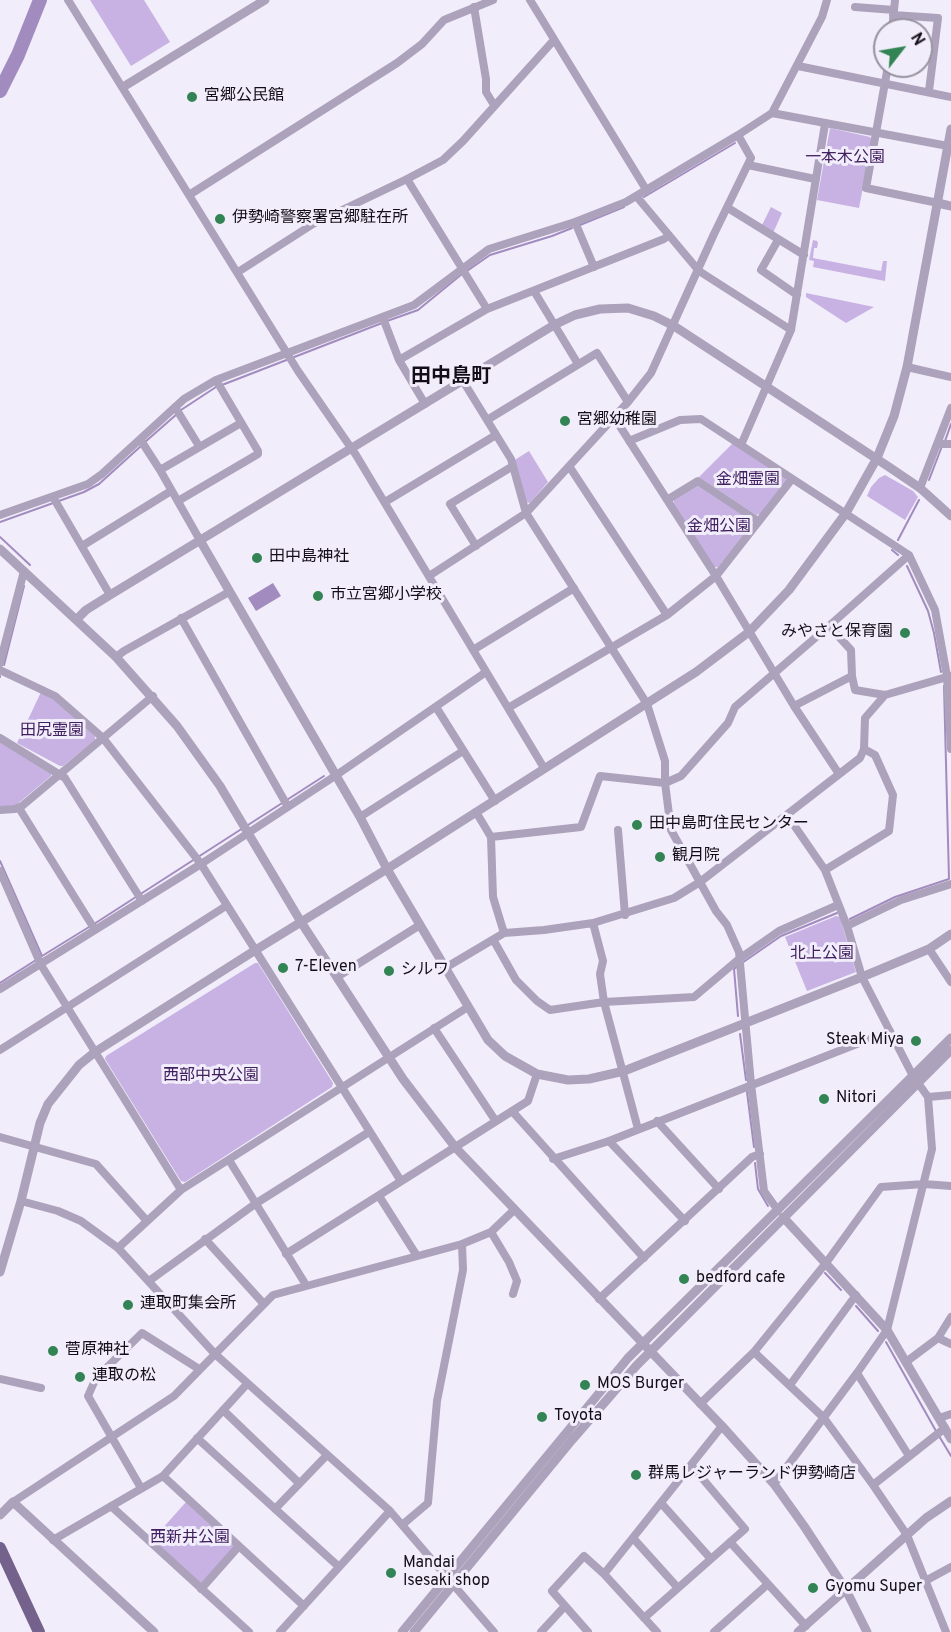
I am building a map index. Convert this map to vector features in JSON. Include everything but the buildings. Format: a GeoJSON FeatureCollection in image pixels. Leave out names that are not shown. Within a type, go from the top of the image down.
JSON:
{"type":"FeatureCollection","features":[{"type":"Feature","properties":{"kind":"main road"},"geometry":{"type":"LineString","coordinates":[[0,1548],[39,1632]]}},
{"type":"Feature","properties":{"kind":"street"},"geometry":{"type":"LineString","coordinates":[[68,0],[320,404],[385,502],[544,768]]}},
{"type":"Feature","properties":{"kind":"street"},"geometry":{"type":"LineString","coordinates":[[123,87],[265,0]]}},
{"type":"Feature","properties":{"kind":"street"},"geometry":{"type":"LineString","coordinates":[[189,195],[397,63],[422,44],[444,20],[494,0]]}},
{"type":"Feature","properties":{"kind":"street"},"geometry":{"type":"LineString","coordinates":[[530,0],[647,191]]}},
{"type":"Feature","properties":{"kind":"street"},"geometry":{"type":"LineString","coordinates":[[0,515],[88,484],[175,407],[216,380],[414,305],[489,249],[575,222],[638,197],[738,135],[772,113],[822,17],[827,0]]}},
{"type":"Feature","properties":{"kind":"street"},"geometry":{"type":"LineString","coordinates":[[893,18],[895,0]]}},
{"type":"Feature","properties":{"kind":"street"},"geometry":{"type":"LineString","coordinates":[[474,7],[486,79],[486,92],[494,105]]}},
{"type":"Feature","properties":{"kind":"street"},"geometry":{"type":"LineString","coordinates":[[855,7],[938,18],[929,92]]}},
{"type":"Feature","properties":{"kind":"street"},"geometry":{"type":"LineString","coordinates":[[238,272],[313,224],[443,160],[554,40]]}},
{"type":"Feature","properties":{"kind":"street"},"geometry":{"type":"LineString","coordinates":[[798,66],[951,97]]}},
{"type":"Feature","properties":{"kind":"street"},"geometry":{"type":"LineString","coordinates":[[887,78],[866,188],[951,206]]}},
{"type":"Feature","properties":{"kind":"street"},"geometry":{"type":"LineString","coordinates":[[772,113],[948,146]]}},
{"type":"Feature","properties":{"kind":"street"},"geometry":{"type":"LineString","coordinates":[[741,445],[791,330],[825,124]]}},
{"type":"Feature","properties":{"kind":"street"},"geometry":{"type":"LineString","coordinates":[[0,1272],[4,1249],[21,1201],[34,1146],[48,1104],[78,1065],[95,1052],[696,672],[749,632],[789,590],[846,513],[877,458],[894,416],[907,367],[951,129]]}},
{"type":"Feature","properties":{"kind":"street"},"geometry":{"type":"LineString","coordinates":[[429,576],[526,513],[628,402],[651,373],[751,158],[738,135]]}},
{"type":"Feature","properties":{"kind":"street"},"geometry":{"type":"LineString","coordinates":[[748,165],[815,179]]}},
{"type":"Feature","properties":{"kind":"street"},"geometry":{"type":"LineString","coordinates":[[407,179],[487,309]]}},
{"type":"Feature","properties":{"kind":"street"},"geometry":{"type":"LineString","coordinates":[[638,197],[699,271],[791,330]]}},
{"type":"Feature","properties":{"kind":"street"},"geometry":{"type":"LineString","coordinates":[[728,208],[804,255]]}},
{"type":"Feature","properties":{"kind":"street"},"geometry":{"type":"LineString","coordinates":[[575,222],[594,267]]}},
{"type":"Feature","properties":{"kind":"street"},"geometry":{"type":"LineString","coordinates":[[399,360],[487,309],[669,235]]}},
{"type":"Feature","properties":{"kind":"street"},"geometry":{"type":"LineString","coordinates":[[778,240],[761,270],[796,295]]}},
{"type":"Feature","properties":{"kind":"street"},"geometry":{"type":"LineString","coordinates":[[534,291],[578,364]]}},
{"type":"Feature","properties":{"kind":"street"},"geometry":{"type":"LineString","coordinates":[[77,620],[86,610],[554,325],[575,315],[600,309],[628,308],[654,316],[674,326],[877,458],[920,488],[951,516]]}},
{"type":"Feature","properties":{"kind":"street"},"geometry":{"type":"LineString","coordinates":[[383,318],[399,360],[425,404]]}},
{"type":"Feature","properties":{"kind":"street"},"geometry":{"type":"LineString","coordinates":[[488,420],[597,353],[628,402]]}},
{"type":"Feature","properties":{"kind":"street"},"geometry":{"type":"LineString","coordinates":[[907,367],[951,377]]}},
{"type":"Feature","properties":{"kind":"street"},"geometry":{"type":"LineString","coordinates":[[178,501],[258,454],[216,380]]}},
{"type":"Feature","properties":{"kind":"street"},"geometry":{"type":"LineString","coordinates":[[463,381],[513,466],[526,513],[647,704],[665,761],[665,783],[671,830],[727,925],[739,952],[764,1191],[780,1213],[887,1329],[951,1439]]}},
{"type":"Feature","properties":{"kind":"street"},"geometry":{"type":"LineString","coordinates":[[175,407],[199,446]]}},
{"type":"Feature","properties":{"kind":"street"},"geometry":{"type":"LineString","coordinates":[[920,488],[951,408]]}},
{"type":"Feature","properties":{"kind":"street"},"geometry":{"type":"LineString","coordinates":[[614,417],[716,576],[774,675],[839,774]]}},
{"type":"Feature","properties":{"kind":"street"},"geometry":{"type":"LineString","coordinates":[[630,441],[680,420],[701,419],[909,555],[934,610],[949,676],[951,749]]}},
{"type":"Feature","properties":{"kind":"street"},"geometry":{"type":"LineString","coordinates":[[160,470],[241,423]]}},
{"type":"Feature","properties":{"kind":"street"},"geometry":{"type":"LineString","coordinates":[[385,502],[496,435]]}},
{"type":"Feature","properties":{"kind":"street"},"geometry":{"type":"LineString","coordinates":[[140,439],[178,501],[468,1007],[488,1040],[505,1056],[537,1074],[568,1080],[589,1079],[624,1071],[929,949],[951,934]]}},
{"type":"Feature","properties":{"kind":"street"},"geometry":{"type":"LineString","coordinates":[[938,444],[951,444]]}},
{"type":"Feature","properties":{"kind":"street"},"geometry":{"type":"LineString","coordinates":[[476,546],[450,504],[513,466]]}},
{"type":"Feature","properties":{"kind":"street"},"geometry":{"type":"LineString","coordinates":[[569,466],[668,615]]}},
{"type":"Feature","properties":{"kind":"street"},"geometry":{"type":"LineString","coordinates":[[508,708],[668,615],[716,576],[792,479]]}},
{"type":"Feature","properties":{"kind":"street"},"geometry":{"type":"LineString","coordinates":[[667,500],[698,481],[758,521]]}},
{"type":"Feature","properties":{"kind":"street"},"geometry":{"type":"LineString","coordinates":[[82,546],[171,490]]}},
{"type":"Feature","properties":{"kind":"street"},"geometry":{"type":"LineString","coordinates":[[53,497],[110,596]]}},
{"type":"Feature","properties":{"kind":"street"},"geometry":{"type":"LineString","coordinates":[[0,549],[116,657],[153,696],[220,786],[301,922],[388,1057],[455,1147],[722,1426],[774,1484],[846,1590],[867,1632]]}},
{"type":"Feature","properties":{"kind":"street"},"geometry":{"type":"LineString","coordinates":[[490,837],[581,827],[600,776],[665,783],[681,776],[728,723],[735,707],[909,555]]}},
{"type":"Feature","properties":{"kind":"street"},"geometry":{"type":"LineString","coordinates":[[0,663],[24,572]]}},
{"type":"Feature","properties":{"kind":"street"},"geometry":{"type":"LineString","coordinates":[[473,650],[574,588]]}},
{"type":"Feature","properties":{"kind":"street"},"geometry":{"type":"LineString","coordinates":[[116,657],[230,592]]}},
{"type":"Feature","properties":{"kind":"street"},"geometry":{"type":"LineString","coordinates":[[181,618],[288,807]]}},
{"type":"Feature","properties":{"kind":"street"},"geometry":{"type":"LineString","coordinates":[[830,626],[851,650],[855,690],[885,695],[949,676]]}},
{"type":"Feature","properties":{"kind":"street"},"geometry":{"type":"LineString","coordinates":[[0,670],[55,696],[103,738],[201,864],[400,1181]]}},
{"type":"Feature","properties":{"kind":"street"},"geometry":{"type":"LineString","coordinates":[[0,989],[201,864],[335,776],[486,672]]}},
{"type":"Feature","properties":{"kind":"street"},"geometry":{"type":"LineString","coordinates":[[794,706],[852,676]]}},
{"type":"Feature","properties":{"kind":"street"},"geometry":{"type":"LineString","coordinates":[[446,969],[504,933],[593,923],[625,915],[674,898],[700,882],[860,758],[864,749],[865,718],[885,695]]}},
{"type":"Feature","properties":{"kind":"street"},"geometry":{"type":"LineString","coordinates":[[0,810],[19,808],[153,696]]}},
{"type":"Feature","properties":{"kind":"street"},"geometry":{"type":"LineString","coordinates":[[436,707],[495,801]]}},
{"type":"Feature","properties":{"kind":"street"},"geometry":{"type":"LineString","coordinates":[[0,738],[61,774],[142,901]]}},
{"type":"Feature","properties":{"kind":"street"},"geometry":{"type":"LineString","coordinates":[[825,870],[889,831],[893,795],[875,755],[864,749]]}},
{"type":"Feature","properties":{"kind":"street"},"geometry":{"type":"LineString","coordinates":[[360,817],[463,751]]}},
{"type":"Feature","properties":{"kind":"street"},"geometry":{"type":"LineString","coordinates":[[19,808],[95,930]]}},
{"type":"Feature","properties":{"kind":"street"},"geometry":{"type":"LineString","coordinates":[[476,812],[490,837],[492,897],[504,933]]}},
{"type":"Feature","properties":{"kind":"street"},"geometry":{"type":"LineString","coordinates":[[774,1484],[857,1374],[887,1329],[932,1149],[928,1098],[915,1080],[862,977],[847,926],[825,870],[787,815]]}},
{"type":"Feature","properties":{"kind":"street"},"geometry":{"type":"LineString","coordinates":[[618,830],[625,915]]}},
{"type":"Feature","properties":{"kind":"street"},"geometry":{"type":"LineString","coordinates":[[0,871],[41,964],[181,1190]]}},
{"type":"Feature","properties":{"kind":"street"},"geometry":{"type":"LineString","coordinates":[[847,926],[901,900],[951,884]]}},
{"type":"Feature","properties":{"kind":"street"},"geometry":{"type":"LineString","coordinates":[[0,1050],[226,906]]}},
{"type":"Feature","properties":{"kind":"street"},"geometry":{"type":"LineString","coordinates":[[494,941],[516,981],[537,1002],[550,1010],[604,1002],[694,997],[739,959],[779,931],[838,906]]}},
{"type":"Feature","properties":{"kind":"street"},"geometry":{"type":"LineString","coordinates":[[593,923],[603,961],[600,974],[604,1002],[638,1129]]}},
{"type":"Feature","properties":{"kind":"street"},"geometry":{"type":"LineString","coordinates":[[337,977],[420,925]]}},
{"type":"Feature","properties":{"kind":"street"},"geometry":{"type":"LineString","coordinates":[[929,949],[951,982]]}},
{"type":"Feature","properties":{"kind":"street"},"geometry":{"type":"LineString","coordinates":[[118,1248],[181,1190],[468,1007]]}},
{"type":"Feature","properties":{"kind":"street"},"geometry":{"type":"LineString","coordinates":[[434,1028],[495,1120]]}},
{"type":"Feature","properties":{"kind":"street"},"geometry":{"type":"LineString","coordinates":[[553,1159],[638,1129],[890,1031]]}},
{"type":"Feature","properties":{"kind":"street"},"geometry":{"type":"LineString","coordinates":[[915,1080],[951,1038]]}},
{"type":"Feature","properties":{"kind":"street"},"geometry":{"type":"LineString","coordinates":[[414,1632],[450,1581],[597,1394],[642,1343],[780,1213],[915,1080],[951,1050]]}},
{"type":"Feature","properties":{"kind":"street"},"geometry":{"type":"LineString","coordinates":[[286,1254],[528,1101],[537,1074]]}},
{"type":"Feature","properties":{"kind":"street"},"geometry":{"type":"LineString","coordinates":[[928,1098],[951,1095]]}},
{"type":"Feature","properties":{"kind":"street"},"geometry":{"type":"LineString","coordinates":[[512,1111],[644,1258]]}},
{"type":"Feature","properties":{"kind":"street"},"geometry":{"type":"LineString","coordinates":[[657,1121],[719,1189]]}},
{"type":"Feature","properties":{"kind":"street"},"geometry":{"type":"LineString","coordinates":[[150,1281],[204,1239],[255,1204],[369,1132]]}},
{"type":"Feature","properties":{"kind":"street"},"geometry":{"type":"LineString","coordinates":[[0,1137],[96,1164],[147,1221]]}},
{"type":"Feature","properties":{"kind":"street"},"geometry":{"type":"LineString","coordinates":[[609,1140],[685,1221]]}},
{"type":"Feature","properties":{"kind":"street"},"geometry":{"type":"LineString","coordinates":[[599,1299],[752,1157],[760,1154]]}},
{"type":"Feature","properties":{"kind":"street"},"geometry":{"type":"LineString","coordinates":[[229,1160],[306,1285]]}},
{"type":"Feature","properties":{"kind":"street"},"geometry":{"type":"LineString","coordinates":[[700,1404],[754,1352],[826,1263],[881,1187],[924,1184],[951,1186]]}},
{"type":"Feature","properties":{"kind":"street"},"geometry":{"type":"LineString","coordinates":[[379,1196],[417,1256]]}},
{"type":"Feature","properties":{"kind":"street"},"geometry":{"type":"LineString","coordinates":[[21,1201],[58,1211],[81,1221],[118,1248],[215,1354],[390,1511],[494,1632]]}},
{"type":"Feature","properties":{"kind":"street"},"geometry":{"type":"LineString","coordinates":[[0,1515],[13,1502],[174,1396],[273,1295],[462,1244],[491,1232],[514,1210]]}},
{"type":"Feature","properties":{"kind":"street"},"geometry":{"type":"LineString","coordinates":[[402,1632],[450,1581],[650,1351],[780,1213]]}},
{"type":"Feature","properties":{"kind":"street"},"geometry":{"type":"LineString","coordinates":[[491,1232],[509,1262],[517,1281],[513,1294]]}},
{"type":"Feature","properties":{"kind":"street"},"geometry":{"type":"LineString","coordinates":[[204,1239],[263,1303]]}},
{"type":"Feature","properties":{"kind":"street"},"geometry":{"type":"LineString","coordinates":[[402,1525],[428,1503],[437,1401],[464,1270],[462,1244]]}},
{"type":"Feature","properties":{"kind":"street"},"geometry":{"type":"LineString","coordinates":[[790,1385],[856,1295]]}},
{"type":"Feature","properties":{"kind":"street"},"geometry":{"type":"LineString","coordinates":[[906,1362],[938,1338],[951,1317]]}},
{"type":"Feature","properties":{"kind":"street"},"geometry":{"type":"LineString","coordinates":[[141,1488],[88,1396],[96,1378],[142,1333],[199,1369]]}},
{"type":"Feature","properties":{"kind":"street"},"geometry":{"type":"LineString","coordinates":[[938,1338],[951,1344]]}},
{"type":"Feature","properties":{"kind":"street"},"geometry":{"type":"LineString","coordinates":[[754,1352],[824,1418],[873,1485],[907,1535],[946,1632]]}},
{"type":"Feature","properties":{"kind":"street"},"geometry":{"type":"LineString","coordinates":[[857,1374],[909,1456]]}},
{"type":"Feature","properties":{"kind":"street"},"geometry":{"type":"LineString","coordinates":[[0,1379],[41,1388]]}},
{"type":"Feature","properties":{"kind":"street"},"geometry":{"type":"LineString","coordinates":[[53,1540],[163,1476],[247,1384]]}},
{"type":"Feature","properties":{"kind":"street"},"geometry":{"type":"LineString","coordinates":[[223,1410],[299,1483]]}},
{"type":"Feature","properties":{"kind":"street"},"geometry":{"type":"LineString","coordinates":[[939,1418],[951,1414]]}},
{"type":"Feature","properties":{"kind":"street"},"geometry":{"type":"LineString","coordinates":[[604,1574],[722,1426]]}},
{"type":"Feature","properties":{"kind":"street"},"geometry":{"type":"LineString","coordinates":[[873,1485],[945,1428]]}},
{"type":"Feature","properties":{"kind":"street"},"geometry":{"type":"LineString","coordinates":[[197,1438],[338,1566]]}},
{"type":"Feature","properties":{"kind":"street"},"geometry":{"type":"LineString","coordinates":[[275,1509],[327,1455]]}},
{"type":"Feature","properties":{"kind":"street"},"geometry":{"type":"LineString","coordinates":[[645,1618],[746,1529],[691,1465]]}},
{"type":"Feature","properties":{"kind":"street"},"geometry":{"type":"LineString","coordinates":[[163,1476],[304,1605]]}},
{"type":"Feature","properties":{"kind":"street"},"geometry":{"type":"LineString","coordinates":[[730,1542],[768,1584],[802,1629],[926,1518],[951,1501]]}},
{"type":"Feature","properties":{"kind":"street"},"geometry":{"type":"LineString","coordinates":[[13,1502],[147,1630]]}},
{"type":"Feature","properties":{"kind":"street"},"geometry":{"type":"LineString","coordinates":[[661,1503],[711,1559]]}},
{"type":"Feature","properties":{"kind":"street"},"geometry":{"type":"LineString","coordinates":[[111,1506],[249,1632]]}},
{"type":"Feature","properties":{"kind":"street"},"geometry":{"type":"LineString","coordinates":[[286,1630],[338,1566],[390,1511]]}},
{"type":"Feature","properties":{"kind":"street"},"geometry":{"type":"LineString","coordinates":[[633,1538],[678,1588]]}},
{"type":"Feature","properties":{"kind":"street"},"geometry":{"type":"LineString","coordinates":[[201,1589],[239,1546]]}},
{"type":"Feature","properties":{"kind":"street"},"geometry":{"type":"LineString","coordinates":[[588,1632],[552,1591],[584,1556],[604,1574],[657,1632]]}},
{"type":"Feature","properties":{"kind":"street"},"geometry":{"type":"LineString","coordinates":[[927,1580],[951,1567]]}},
{"type":"Feature","properties":{"kind":"street"},"geometry":{"type":"LineString","coordinates":[[714,1632],[768,1584]]}},
{"type":"Feature","properties":{"kind":"street"},"geometry":{"type":"LineString","coordinates":[[541,1632],[565,1606]]}},
{"type":"Feature","properties":{"kind":"green space"},"geometry":{"type":"Polygon","coordinates":[[[90,0],[144,0],[170,42],[131,66],[90,0]]]}},
{"type":"Feature","properties":{"kind":"green space","name":"一本木公園"},"geometry":{"type":"Polygon","coordinates":[[[830,128],[870,137],[872,140],[859,208],[817,200],[830,128]]]}},
{"type":"Feature","properties":{"kind":"green space"},"geometry":{"type":"Polygon","coordinates":[[[771,207],[782,213],[773,233],[762,225],[771,207]]]}},
{"type":"Feature","properties":{"kind":"green space"},"geometry":{"type":"Polygon","coordinates":[[[813,240],[818,243],[817,248],[814,248],[813,258],[881,271],[883,261],[887,261],[885,281],[813,267],[814,261],[809,260],[813,240]]]}},
{"type":"Feature","properties":{"kind":"green space"},"geometry":{"type":"Polygon","coordinates":[[[806,293],[874,307],[846,323],[806,297],[806,293]]]}},
{"type":"Feature","properties":{"kind":"green space","name":"金畑霊園"},"geometry":{"type":"Polygon","coordinates":[[[733,443],[785,477],[787,481],[760,514],[756,515],[699,477],[733,443]]]}},
{"type":"Feature","properties":{"kind":"green space"},"geometry":{"type":"Polygon","coordinates":[[[529,451],[548,482],[530,503],[525,502],[513,461],[529,451]]]}},
{"type":"Feature","properties":{"kind":"green space"},"geometry":{"type":"Polygon","coordinates":[[[885,475],[913,491],[918,497],[905,520],[867,496],[871,487],[885,475]]]}},
{"type":"Feature","properties":{"kind":"green space","name":"金畑公園"},"geometry":{"type":"Polygon","coordinates":[[[699,485],[751,521],[752,524],[718,567],[714,567],[674,503],[674,500],[699,485]]]}},
{"type":"Feature","properties":{"kind":"green space","name":"田尻霊園"},"geometry":{"type":"Polygon","coordinates":[[[41,692],[53,698],[95,736],[95,740],[63,766],[17,743],[41,692]]]}},
{"type":"Feature","properties":{"kind":"green space"},"geometry":{"type":"Polygon","coordinates":[[[0,742],[52,771],[51,776],[15,806],[0,806],[0,742]]]}},
{"type":"Feature","properties":{"kind":"green space","name":"北上公園"},"geometry":{"type":"Polygon","coordinates":[[[836,916],[840,917],[856,972],[807,991],[785,937],[836,916]]]}},
{"type":"Feature","properties":{"kind":"green space","name":"西部中央公園"},"geometry":{"type":"Polygon","coordinates":[[[258,963],[333,1083],[332,1087],[185,1182],[181,1181],[105,1059],[106,1056],[258,963]]]}},
{"type":"Feature","properties":{"kind":"green space","name":"西新井公園"},"geometry":{"type":"Polygon","coordinates":[[[186,1502],[233,1546],[233,1550],[203,1583],[200,1583],[153,1539],[186,1502]]]}},
{"type":"Feature","properties":{"kind":"shaded area"},"geometry":{"type":"Polygon","coordinates":[[[273,583],[281,596],[256,611],[248,598],[273,583]]]}},
{"type":"Feature","properties":{"kind":"waterway"},"geometry":{"type":"LineString","coordinates":[[0,91],[18,55],[40,0]]}},
{"type":"Feature","properties":{"kind":"waterway"},"geometry":{"type":"LineString","coordinates":[[644,197],[735,143]]}},
{"type":"Feature","properties":{"kind":"waterway"},"geometry":{"type":"LineString","coordinates":[[580,225],[624,207]]}},
{"type":"Feature","properties":{"kind":"waterway"},"geometry":{"type":"LineString","coordinates":[[467,271],[490,255],[572,228]]}},
{"type":"Feature","properties":{"kind":"waterway"},"geometry":{"type":"LineString","coordinates":[[387,321],[418,310],[462,274]]}},
{"type":"Feature","properties":{"kind":"waterway"},"geometry":{"type":"LineString","coordinates":[[222,385],[382,323]]}},
{"type":"Feature","properties":{"kind":"waterway"},"geometry":{"type":"LineString","coordinates":[[181,410],[216,387]]}},
{"type":"Feature","properties":{"kind":"waterway"},"geometry":{"type":"LineString","coordinates":[[145,442],[177,414]]}},
{"type":"Feature","properties":{"kind":"waterway"},"geometry":{"type":"LineString","coordinates":[[945,441],[951,424]]}},
{"type":"Feature","properties":{"kind":"waterway"},"geometry":{"type":"LineString","coordinates":[[0,522],[84,492],[99,484],[141,446]]}},
{"type":"Feature","properties":{"kind":"waterway"},"geometry":{"type":"LineString","coordinates":[[929,480],[942,446]]}},
{"type":"Feature","properties":{"kind":"waterway"},"geometry":{"type":"LineString","coordinates":[[898,540],[919,500]]}},
{"type":"Feature","properties":{"kind":"waterway"},"geometry":{"type":"LineString","coordinates":[[0,537],[30,565]]}},
{"type":"Feature","properties":{"kind":"waterway"},"geometry":{"type":"LineString","coordinates":[[892,550],[898,555]]}},
{"type":"Feature","properties":{"kind":"waterway"},"geometry":{"type":"LineString","coordinates":[[907,566],[928,611],[941,672]]}},
{"type":"Feature","properties":{"kind":"waterway"},"geometry":{"type":"LineString","coordinates":[[4,665],[24,586]]}},
{"type":"Feature","properties":{"kind":"waterway"},"geometry":{"type":"LineString","coordinates":[[850,919],[895,897],[949,879],[944,686]]}},
{"type":"Feature","properties":{"kind":"waterway"},"geometry":{"type":"LineString","coordinates":[[248,825],[324,776]]}},
{"type":"Feature","properties":{"kind":"waterway"},"geometry":{"type":"LineString","coordinates":[[94,924],[243,828]]}},
{"type":"Feature","properties":{"kind":"waterway"},"geometry":{"type":"LineString","coordinates":[[0,861],[42,956],[40,957]]}},
{"type":"Feature","properties":{"kind":"waterway"},"geometry":{"type":"LineString","coordinates":[[742,963],[781,936],[837,913]]}},
{"type":"Feature","properties":{"kind":"waterway"},"geometry":{"type":"LineString","coordinates":[[42,956],[89,927]]}},
{"type":"Feature","properties":{"kind":"waterway"},"geometry":{"type":"LineString","coordinates":[[0,983],[36,960]]}},
{"type":"Feature","properties":{"kind":"waterway"},"geometry":{"type":"LineString","coordinates":[[738,966],[734,969],[738,1016]]}},
{"type":"Feature","properties":{"kind":"waterway"},"geometry":{"type":"LineString","coordinates":[[740,1034],[746,1080]]}},
{"type":"Feature","properties":{"kind":"waterway"},"geometry":{"type":"LineString","coordinates":[[747,1092],[754,1147]]}},
{"type":"Feature","properties":{"kind":"waterway"},"geometry":{"type":"LineString","coordinates":[[755,1163],[758,1189],[768,1206]]}},
{"type":"Feature","properties":{"kind":"waterway"},"geometry":{"type":"LineString","coordinates":[[825,1273],[841,1290]]}},
{"type":"Feature","properties":{"kind":"waterway"},"geometry":{"type":"LineString","coordinates":[[856,1306],[878,1331]]}},
{"type":"Feature","properties":{"kind":"waterway"},"geometry":{"type":"LineString","coordinates":[[886,1342],[936,1431]]}},
{"type":"Feature","properties":{"kind":"waterway"},"geometry":{"type":"LineString","coordinates":[[939,1436],[951,1456]]}},
{"type":"Feature","properties":{"kind":"place","name":"宮郷公民館"},"geometry":{"type":"Point","coordinates":[192,97]}},
{"type":"Feature","properties":{"kind":"place","name":"伊勢崎警察署宮郷駐在所"},"geometry":{"type":"Point","coordinates":[220,219]}},
{"type":"Feature","properties":{"kind":"place","name":"宮郷幼稚園"},"geometry":{"type":"Point","coordinates":[565,421]}},
{"type":"Feature","properties":{"kind":"place","name":"田中島神社"},"geometry":{"type":"Point","coordinates":[257,558]}},
{"type":"Feature","properties":{"kind":"place","name":"市立宮郷小学校"},"geometry":{"type":"Point","coordinates":[318,596]}},
{"type":"Feature","properties":{"kind":"place","name":"みやさと保育園"},"geometry":{"type":"Point","coordinates":[905,633]}},
{"type":"Feature","properties":{"kind":"place","name":"田中島町住民センター"},"geometry":{"type":"Point","coordinates":[637,825]}},
{"type":"Feature","properties":{"kind":"place","name":"観月院"},"geometry":{"type":"Point","coordinates":[660,857]}},
{"type":"Feature","properties":{"kind":"place","name":"7-Eleven"},"geometry":{"type":"Point","coordinates":[283,968]}},
{"type":"Feature","properties":{"kind":"place","name":"シルワ"},"geometry":{"type":"Point","coordinates":[389,971]}},
{"type":"Feature","properties":{"kind":"place","name":"Steak Miya"},"geometry":{"type":"Point","coordinates":[916,1041]}},
{"type":"Feature","properties":{"kind":"place","name":"Nitori"},"geometry":{"type":"Point","coordinates":[824,1099]}},
{"type":"Feature","properties":{"kind":"place","name":"bedford cafe"},"geometry":{"type":"Point","coordinates":[684,1279]}},
{"type":"Feature","properties":{"kind":"place","name":"連取町集会所"},"geometry":{"type":"Point","coordinates":[128,1305]}},
{"type":"Feature","properties":{"kind":"place","name":"菅原神社"},"geometry":{"type":"Point","coordinates":[53,1351]}},
{"type":"Feature","properties":{"kind":"place","name":"連取の松"},"geometry":{"type":"Point","coordinates":[80,1377]}},
{"type":"Feature","properties":{"kind":"place","name":"MOS Burger"},"geometry":{"type":"Point","coordinates":[585,1385]}},
{"type":"Feature","properties":{"kind":"place","name":"Toyota"},"geometry":{"type":"Point","coordinates":[542,1417]}},
{"type":"Feature","properties":{"kind":"place","name":"群馬レジャーランド伊勢崎店"},"geometry":{"type":"Point","coordinates":[636,1475]}},
{"type":"Feature","properties":{"kind":"place","name":"Mandai Isesaki shop"},"geometry":{"type":"Point","coordinates":[391,1573]}},
{"type":"Feature","properties":{"kind":"place","name":"Gyomu Super"},"geometry":{"type":"Point","coordinates":[813,1588]}},
{"type":"Feature","properties":{"kind":"district","name":"田中島町"},"geometry":{"type":"Point","coordinates":[451,378]}}]}
